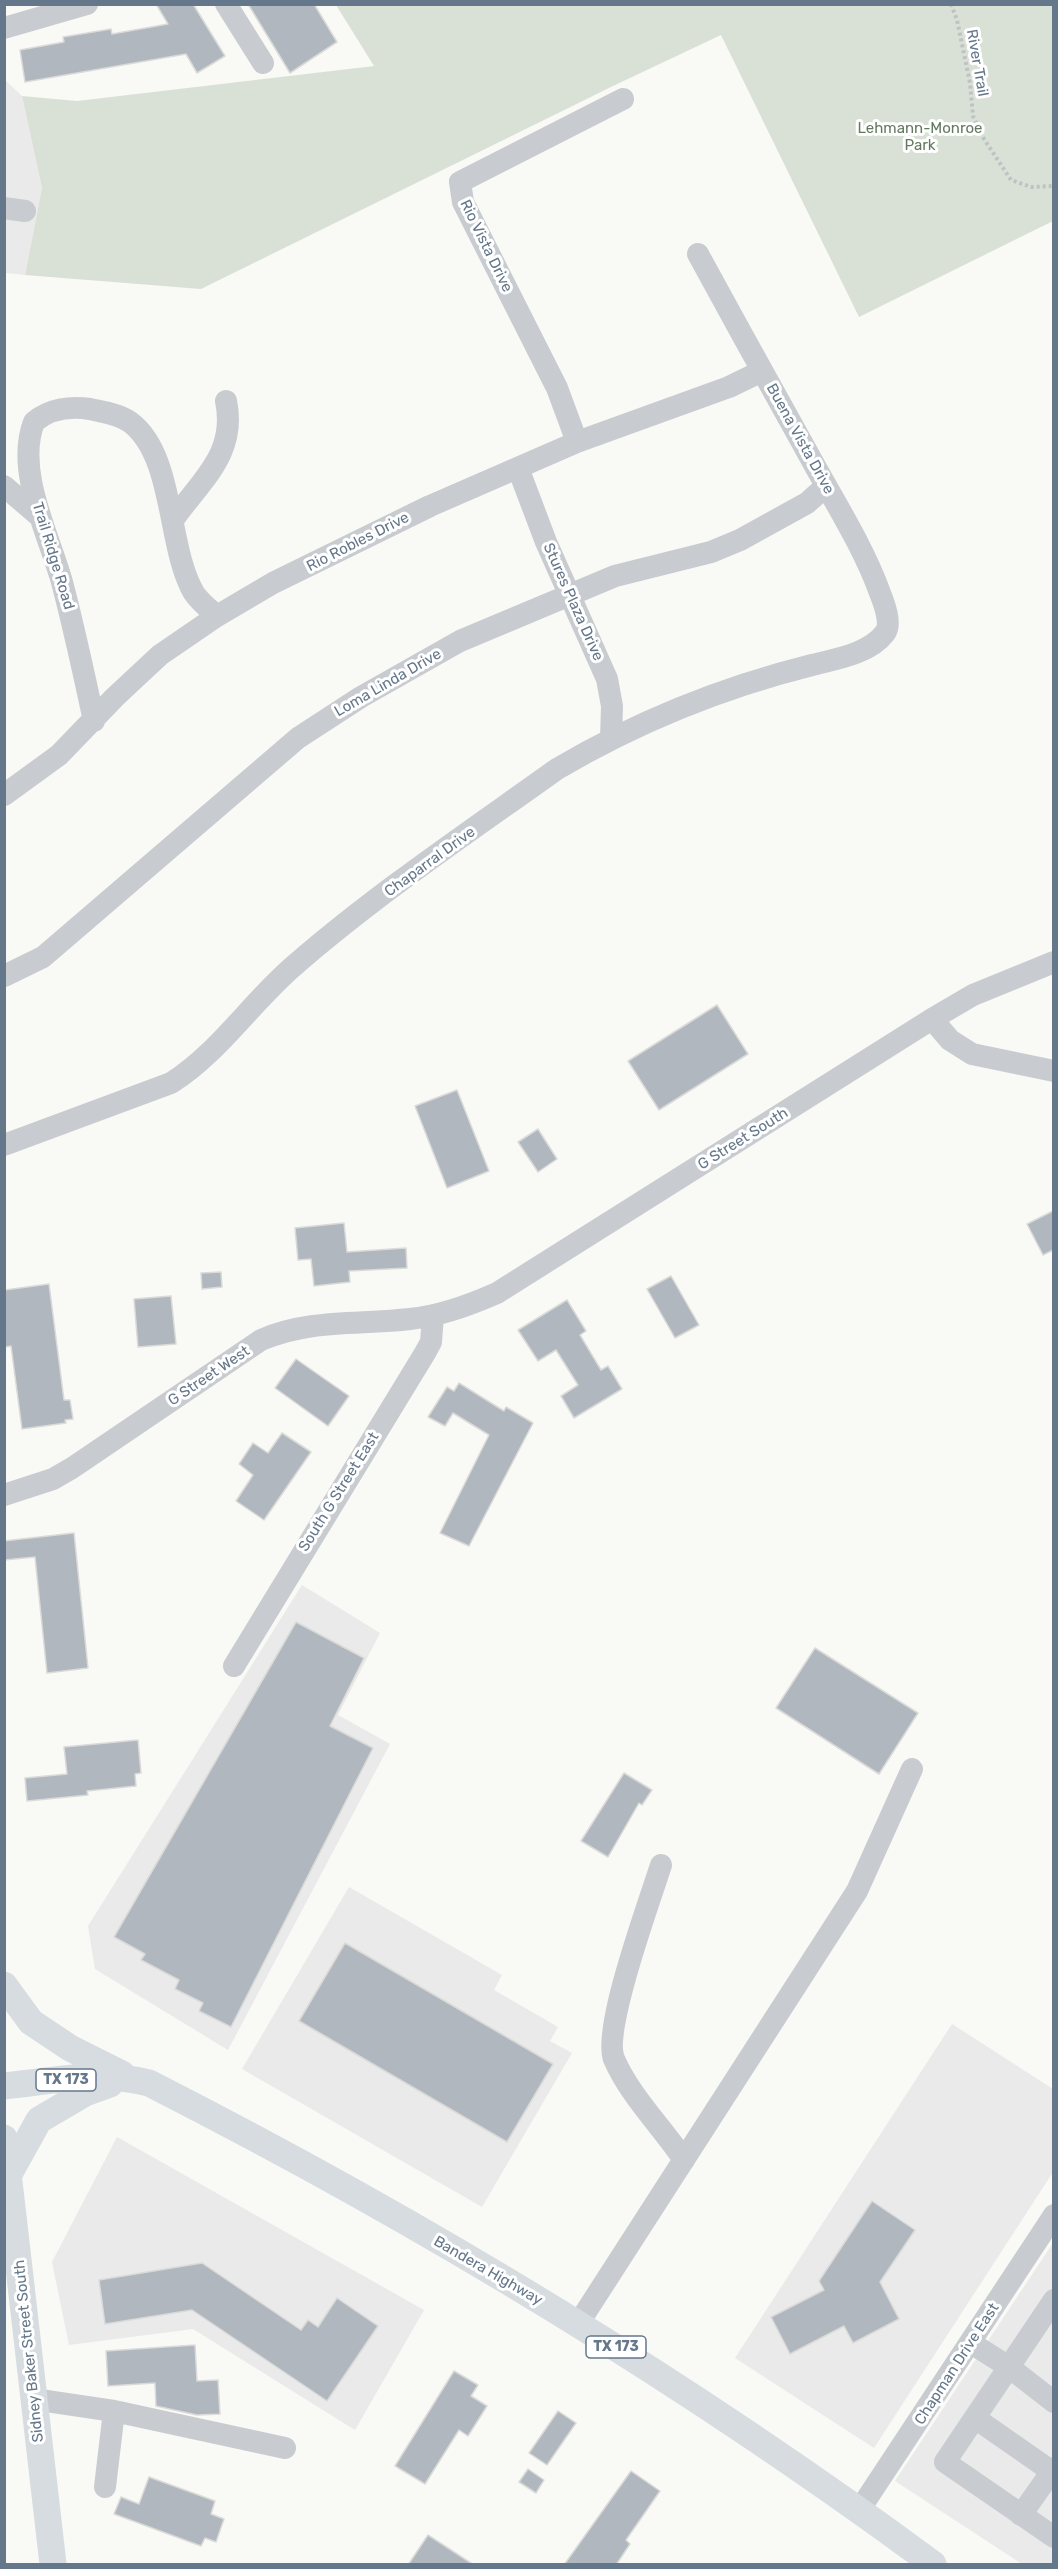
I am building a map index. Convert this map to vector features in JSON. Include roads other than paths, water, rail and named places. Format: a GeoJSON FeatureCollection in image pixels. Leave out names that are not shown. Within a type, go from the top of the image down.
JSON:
{"type":"FeatureCollection","features":[{"type":"Feature","properties":{"kind":"main road"},"geometry":{"type":"LineString","coordinates":[[4,1986],[30,2022],[70,2048],[128,2077]]}},
{"type":"Feature","properties":{"kind":"main road","name":"Bandera Highway"},"geometry":{"type":"LineString","coordinates":[[4,2086],[108,2076],[128,2077],[149,2083],[285,2152],[578,2324],[933,2565]]}},
{"type":"Feature","properties":{"kind":"main road"},"geometry":{"type":"LineString","coordinates":[[9,2174],[39,2120],[85,2093],[128,2077]]}},
{"type":"Feature","properties":{"kind":"main road","name":"Sidney Baker Street South"},"geometry":{"type":"LineString","coordinates":[[4,2138],[9,2174],[11,2244],[53,2565]]}},
{"type":"Feature","properties":{"kind":"street"},"geometry":{"type":"LineString","coordinates":[[4,28],[36,11],[87,4]]}},
{"type":"Feature","properties":{"kind":"street"},"geometry":{"type":"LineString","coordinates":[[226,4],[263,63]]}},
{"type":"Feature","properties":{"kind":"street","name":"Rio Vista Drive"},"geometry":{"type":"LineString","coordinates":[[577,442],[557,388],[463,202],[460,182],[623,99]]}},
{"type":"Feature","properties":{"kind":"street","name":"Buena Vista Drive"},"geometry":{"type":"LineString","coordinates":[[698,254],[826,486],[880,593],[887,629]]}},
{"type":"Feature","properties":{"kind":"street","name":"Rio Robles Drive"},"geometry":{"type":"LineString","coordinates":[[4,795],[58,756],[142,670],[217,616],[273,583],[430,506],[577,442],[729,387],[762,371]]}},
{"type":"Feature","properties":{"kind":"street"},"geometry":{"type":"LineString","coordinates":[[173,520],[218,461],[226,444],[230,421],[226,401]]}},
{"type":"Feature","properties":{"kind":"street","name":"Trail Ridge Road"},"geometry":{"type":"LineString","coordinates":[[94,721],[62,580],[39,516],[29,449],[34,422],[57,409],[82,408],[109,413],[129,422],[144,437],[155,459],[185,572],[193,591],[217,616]]}},
{"type":"Feature","properties":{"kind":"street","name":"Stures Plaza Drive"},"geometry":{"type":"LineString","coordinates":[[518,468],[607,679],[612,706],[611,739]]}},
{"type":"Feature","properties":{"kind":"street"},"geometry":{"type":"LineString","coordinates":[[4,486],[39,516]]}},
{"type":"Feature","properties":{"kind":"street","name":"Loma Linda Drive"},"geometry":{"type":"LineString","coordinates":[[4,976],[43,957],[298,738],[425,660],[498,624],[615,576],[711,552],[740,540],[807,503],[826,486]]}},
{"type":"Feature","properties":{"kind":"street","name":"Chaparral Drive"},"geometry":{"type":"LineString","coordinates":[[4,1144],[171,1083],[193,1069],[244,1013],[295,965],[333,934],[557,770],[611,739],[714,696],[786,671],[866,649],[887,629]]}},
{"type":"Feature","properties":{"kind":"street","name":"G Street South"},"geometry":{"type":"LineString","coordinates":[[433,1315],[473,1304],[498,1293],[932,1019],[974,995],[1053,962]]}},
{"type":"Feature","properties":{"kind":"street"},"geometry":{"type":"LineString","coordinates":[[932,1019],[951,1040],[967,1051],[1053,1071]]}},
{"type":"Feature","properties":{"kind":"street","name":"G Street West"},"geometry":{"type":"LineString","coordinates":[[4,1495],[52,1479],[72,1468],[261,1340],[275,1334],[312,1324],[400,1320],[433,1315]]}},
{"type":"Feature","properties":{"kind":"street","name":"South G Street East"},"geometry":{"type":"LineString","coordinates":[[234,1666],[425,1353],[431,1342],[433,1315]]}},
{"type":"Feature","properties":{"kind":"street"},"geometry":{"type":"LineString","coordinates":[[578,2324],[857,1891],[912,1769]]}},
{"type":"Feature","properties":{"kind":"street"},"geometry":{"type":"LineString","coordinates":[[661,1865],[613,2025],[613,2056],[627,2082],[684,2160]]}},
{"type":"Feature","properties":{"kind":"street","name":"Chapman Drive East"},"geometry":{"type":"LineString","coordinates":[[858,2512],[1053,2215]]}},
{"type":"Feature","properties":{"kind":"street"},"geometry":{"type":"LineString","coordinates":[[1053,2300],[945,2462],[1053,2537]]}},
{"type":"Feature","properties":{"kind":"street"},"geometry":{"type":"LineString","coordinates":[[971,2343],[1009,2367],[1053,2402]]}},
{"type":"Feature","properties":{"kind":"street"},"geometry":{"type":"LineString","coordinates":[[33,2399],[114,2411],[285,2448]]}},
{"type":"Feature","properties":{"kind":"street"},"geometry":{"type":"LineString","coordinates":[[105,2487],[114,2411]]}},
{"type":"Feature","properties":{"kind":"street"},"geometry":{"type":"LineString","coordinates":[[975,2418],[1053,2471],[1021,2515]]}},
{"type":"Feature","properties":{"kind":"park label","name":"Lehmann-Monroe Park"},"geometry":{"type":"Point","coordinates":[920,138]}}]}
